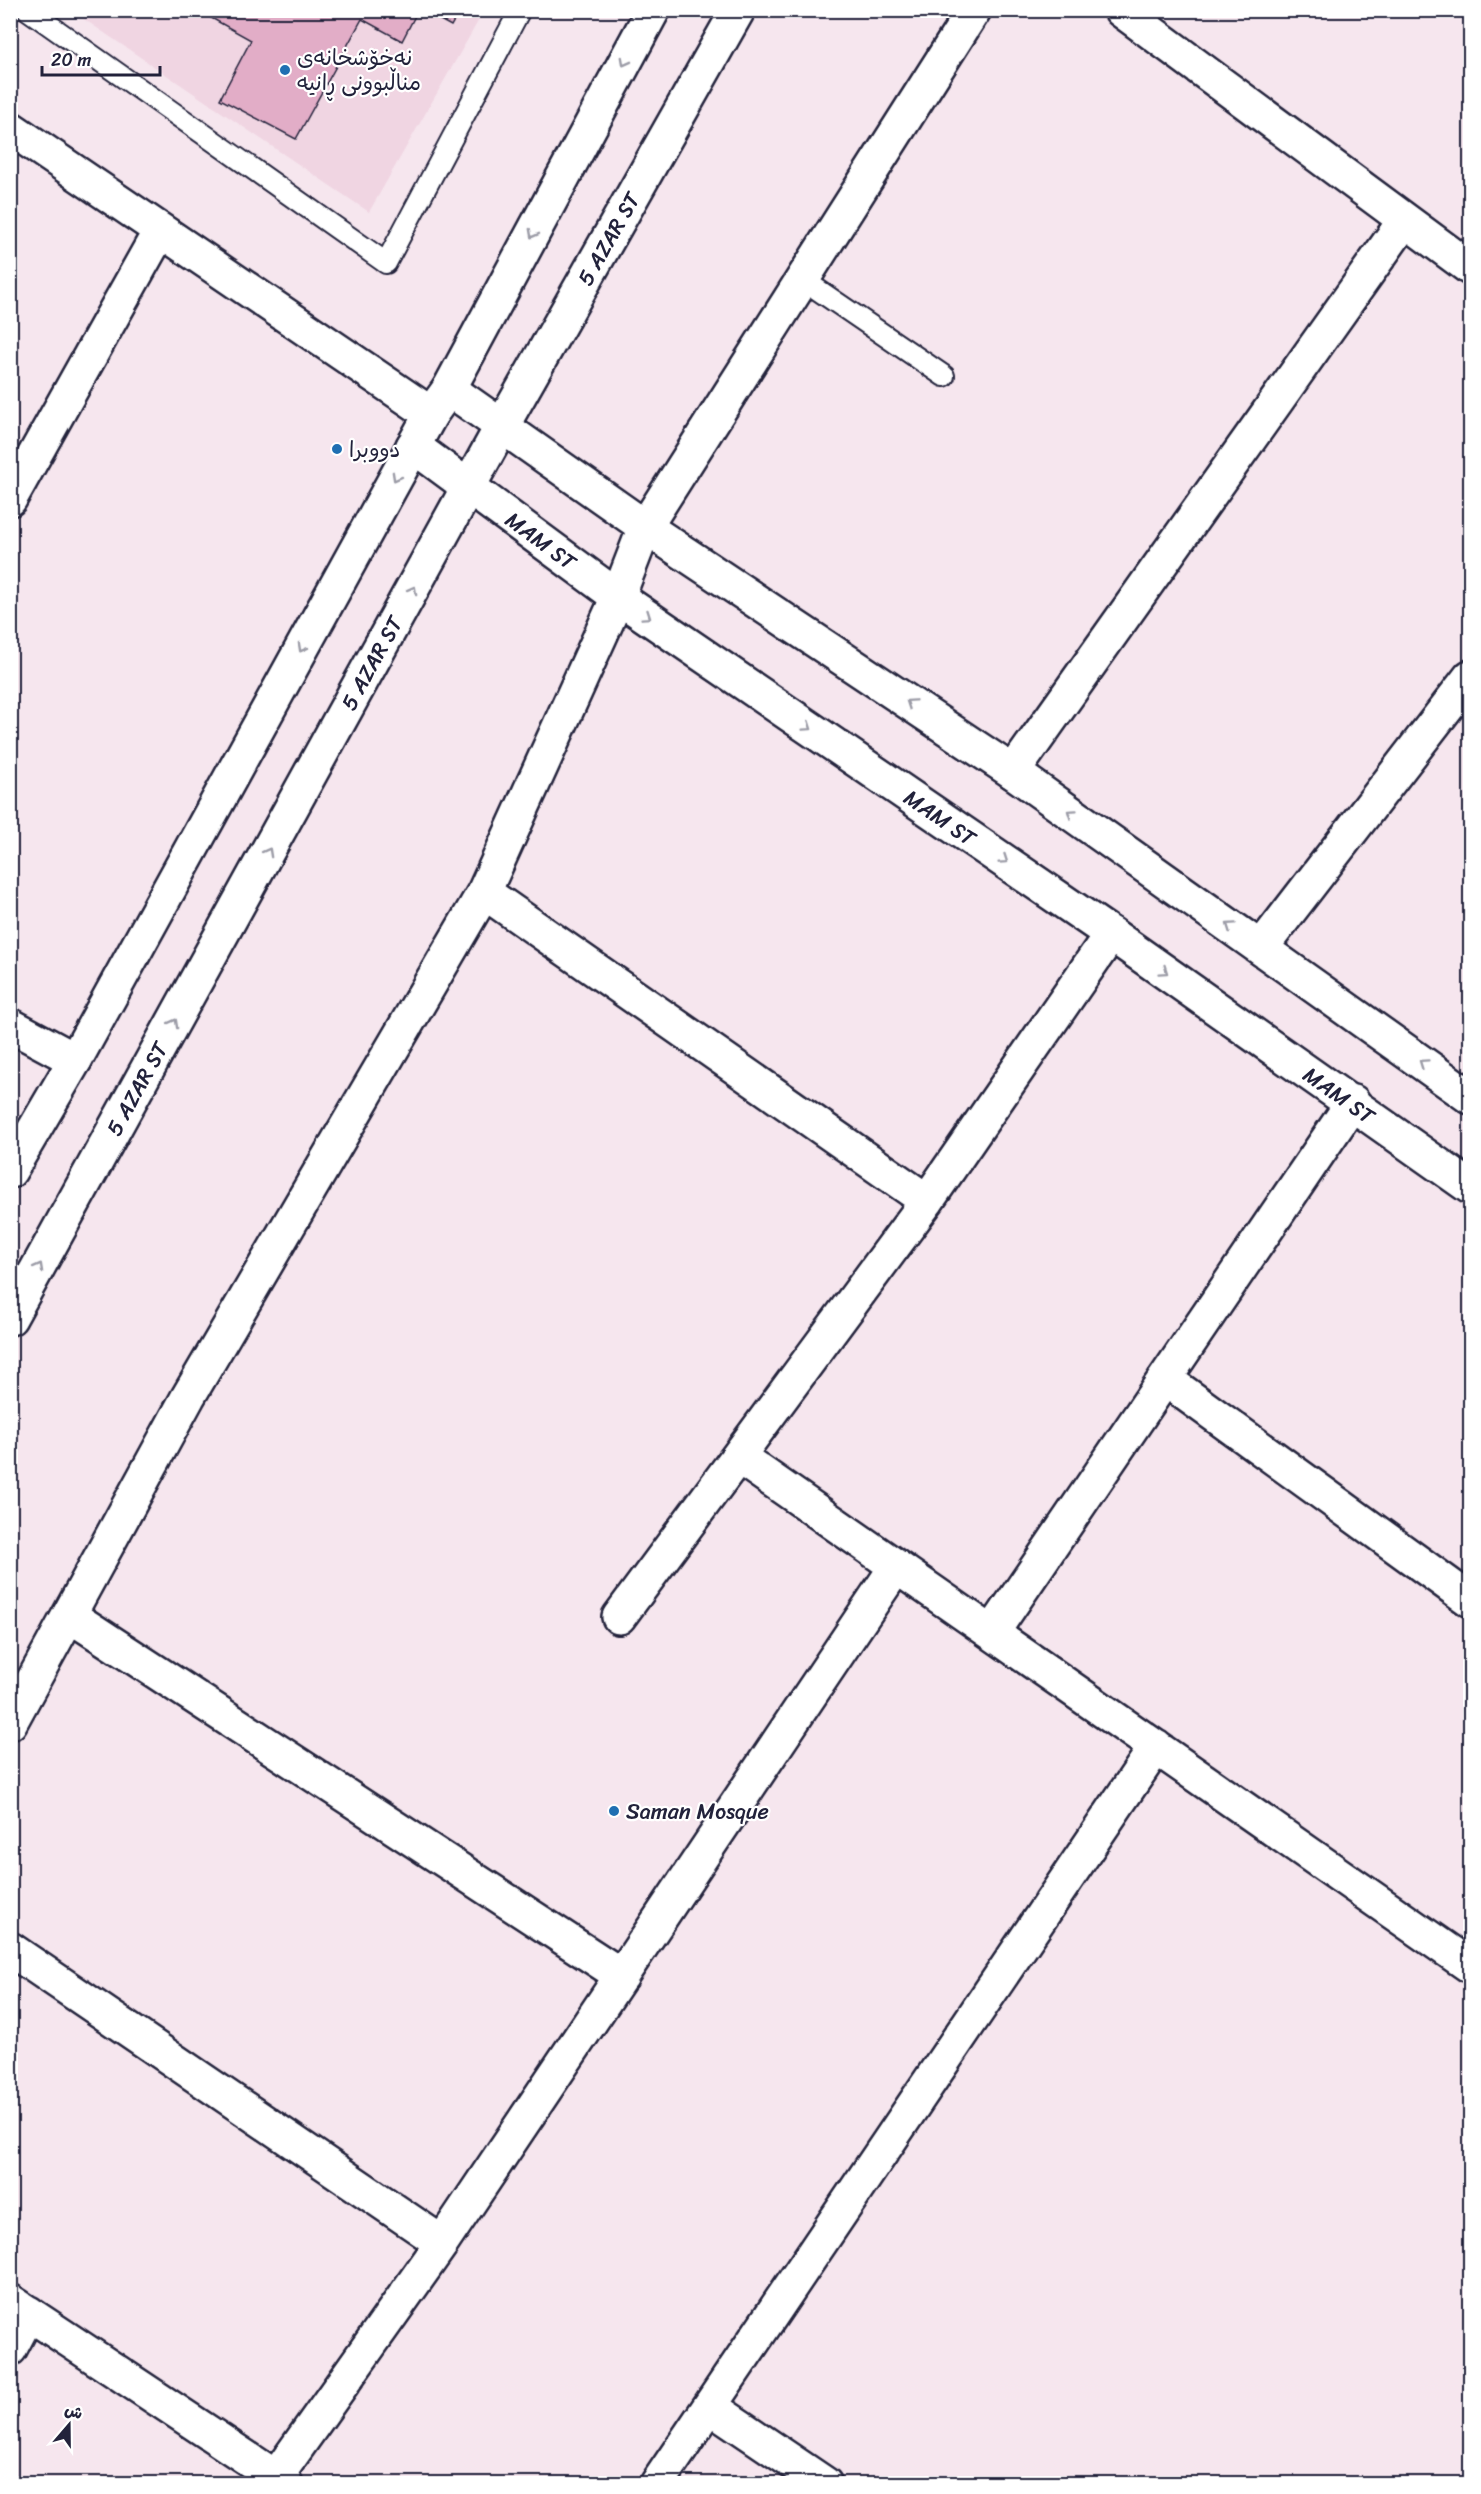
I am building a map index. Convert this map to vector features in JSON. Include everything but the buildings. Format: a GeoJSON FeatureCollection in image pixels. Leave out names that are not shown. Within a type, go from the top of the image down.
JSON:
{"type":"FeatureCollection","features":[{"type":"Feature","properties":{"kind":"street"},"geometry":{"type":"LineString","coordinates":[[10,1171],[75,1060],[413,446],[440,401],[653,10]]}},
{"type":"Feature","properties":{"kind":"street","name":"5 AZAR ST"},"geometry":{"type":"LineString","coordinates":[[10,1318],[502,426],[738,10]]}},
{"type":"Feature","properties":{"kind":"street"},"geometry":{"type":"LineString","coordinates":[[10,1723],[188,1397],[484,892],[618,597],[645,527],[974,10]]}},
{"type":"Feature","properties":{"kind":"street"},"geometry":{"type":"LineString","coordinates":[[1121,10],[1470,268]]}},
{"type":"Feature","properties":{"kind":"street"},"geometry":{"type":"LineString","coordinates":[[10,128],[160,231],[440,401],[502,426],[645,527],[1013,772],[1470,1097]]}},
{"type":"Feature","properties":{"kind":"street"},"geometry":{"type":"LineString","coordinates":[[1013,772],[1405,220]]}},
{"type":"Feature","properties":{"kind":"street"},"geometry":{"type":"LineString","coordinates":[[10,499],[160,231]]}},
{"type":"Feature","properties":{"kind":"street","name":"MAM ST"},"geometry":{"type":"LineString","coordinates":[[413,446],[618,597],[1111,934],[1470,1186]]}},
{"type":"Feature","properties":{"kind":"street"},"geometry":{"type":"LineString","coordinates":[[1261,948],[1470,676]]}},
{"type":"Feature","properties":{"kind":"street"},"geometry":{"type":"LineString","coordinates":[[484,892],[927,1201]]}},
{"type":"Feature","properties":{"kind":"street"},"geometry":{"type":"LineString","coordinates":[[619,1617],[740,1457],[927,1201],[1111,934]]}},
{"type":"Feature","properties":{"kind":"street"},"geometry":{"type":"LineString","coordinates":[[10,1025],[75,1060]]}},
{"type":"Feature","properties":{"kind":"street"},"geometry":{"type":"LineString","coordinates":[[992,1633],[1353,1102]]}},
{"type":"Feature","properties":{"kind":"street"},"geometry":{"type":"LineString","coordinates":[[1165,1378],[1470,1600]]}},
{"type":"Feature","properties":{"kind":"street"},"geometry":{"type":"LineString","coordinates":[[740,1457],[1470,1966]]}},
{"type":"Feature","properties":{"kind":"street"},"geometry":{"type":"LineString","coordinates":[[10,2349],[20,2307],[281,2480],[896,1567]]}},
{"type":"Feature","properties":{"kind":"street"},"geometry":{"type":"LineString","coordinates":[[69,1615],[622,1976]]}},
{"type":"Feature","properties":{"kind":"street"},"geometry":{"type":"LineString","coordinates":[[657,2484],[1156,1747]]}},
{"type":"Feature","properties":{"kind":"street"},"geometry":{"type":"LineString","coordinates":[[10,1949],[442,2243]]}},
{"type":"Feature","properties":{"kind":"street"},"geometry":{"type":"LineString","coordinates":[[711,2407],[825,2484]]}},
{"type":"Feature","properties":{"kind":"lane"},"geometry":{"type":"LineString","coordinates":[[28,10],[386,263],[520,10]]}},
{"type":"Feature","properties":{"kind":"lane"},"geometry":{"type":"LineString","coordinates":[[802,279],[944,376]]}},
{"type":"Feature","properties":{"kind":"shaded area"},"geometry":{"type":"Polygon","coordinates":[[[72,11],[484,11],[369,212],[72,11]]]}},
{"type":"Feature","properties":{"kind":"place","name":"نەخۆشخانەی مناڵبوونی ڕانیە"},"geometry":{"type":"Point","coordinates":[285,70]}},
{"type":"Feature","properties":{"kind":"place","name":"دووبرا"},"geometry":{"type":"Point","coordinates":[337,449]}},
{"type":"Feature","properties":{"kind":"place","name":"Saman Mosque"},"geometry":{"type":"Point","coordinates":[614,1811]}}]}
